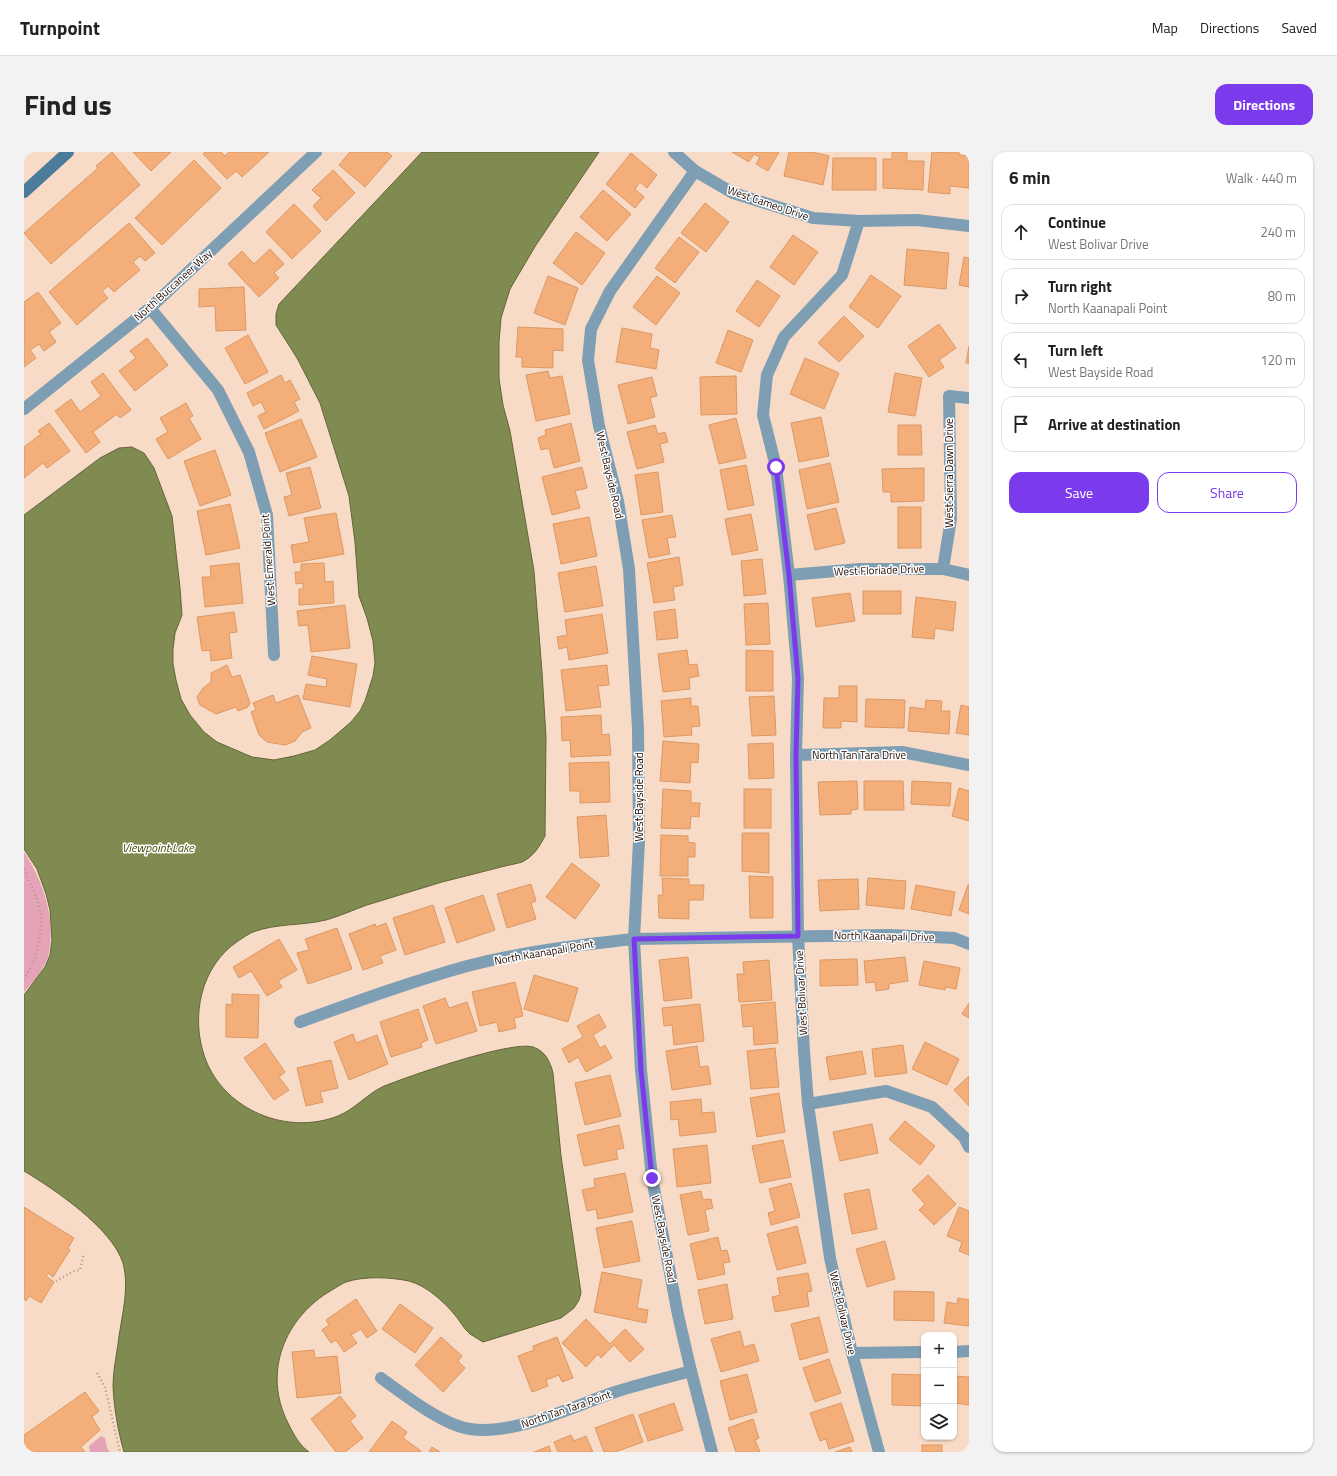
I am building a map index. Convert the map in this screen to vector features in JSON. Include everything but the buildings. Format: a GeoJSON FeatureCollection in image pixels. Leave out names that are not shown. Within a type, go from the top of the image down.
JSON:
{"type":"FeatureCollection","features":[{"type":"Feature","properties":{"kind":"street"},"geometry":{"type":"LineString","coordinates":[[24,192],[68,152]]}},
{"type":"Feature","properties":{"kind":"street","name":"North Buccaneer Way"},"geometry":{"type":"LineString","coordinates":[[24,409],[150,308],[316,152]]}},
{"type":"Feature","properties":{"kind":"street","name":"West Cameo Drive"},"geometry":{"type":"LineString","coordinates":[[674,152],[695,171],[733,193],[813,218],[858,221],[917,220],[969,226]]}},
{"type":"Feature","properties":{"kind":"street","name":"West Bayside Road"},"geometry":{"type":"LineString","coordinates":[[695,171],[610,291],[591,329],[588,360],[599,426],[618,501],[629,569],[638,729],[639,841],[634,939],[641,1070],[652,1178],[678,1315],[712,1452]]}},
{"type":"Feature","properties":{"kind":"street","name":"West Bolivar Drive"},"geometry":{"type":"LineString","coordinates":[[858,221],[842,275],[784,337],[767,375],[763,415],[776,467],[789,575],[798,678],[796,755],[798,936],[808,1104],[830,1258],[852,1353],[879,1452]]}},
{"type":"Feature","properties":{"kind":"street","name":"West Emerald Point"},"geometry":{"type":"LineString","coordinates":[[150,308],[218,390],[249,452],[267,515],[274,655]]}},
{"type":"Feature","properties":{"kind":"street","name":"West Sierra Dawn Drive"},"geometry":{"type":"LineString","coordinates":[[943,569],[951,519],[949,396],[969,398]]}},
{"type":"Feature","properties":{"kind":"street","name":"West Floriade Drive"},"geometry":{"type":"LineString","coordinates":[[789,575],[860,569],[943,569],[969,575]]}},
{"type":"Feature","properties":{"kind":"street","name":"North Tan Tara Drive"},"geometry":{"type":"LineString","coordinates":[[796,755],[902,752],[969,765]]}},
{"type":"Feature","properties":{"kind":"street","name":"North Kaanapali Drive"},"geometry":{"type":"LineString","coordinates":[[798,936],[897,935],[954,938],[969,944]]}},
{"type":"Feature","properties":{"kind":"street","name":"North Kaanapali Point"},"geometry":{"type":"LineString","coordinates":[[300,1022],[398,988],[468,966],[540,950],[634,939],[798,936]]}},
{"type":"Feature","properties":{"kind":"street"},"geometry":{"type":"LineString","coordinates":[[808,1104],[886,1091],[932,1107],[964,1137],[969,1147]]}},
{"type":"Feature","properties":{"kind":"street"},"geometry":{"type":"LineString","coordinates":[[957,1352],[969,1351]]}},
{"type":"Feature","properties":{"kind":"street"},"geometry":{"type":"LineString","coordinates":[[852,1353],[921,1352]]}},
{"type":"Feature","properties":{"kind":"street","name":"North Tan Tara Point"},"geometry":{"type":"LineString","coordinates":[[381,1378],[446,1421],[468,1429],[491,1431],[528,1423],[617,1391],[691,1370]]}},
{"type":"Feature","properties":{"kind":"path"},"geometry":{"type":"LineString","coordinates":[[24,869],[40,906],[41,917],[40,934],[34,963],[31,971],[24,979]]}},
{"type":"Feature","properties":{"kind":"path"},"geometry":{"type":"LineString","coordinates":[[56,1281],[74,1271],[80,1270],[84,1253]]}},
{"type":"Feature","properties":{"kind":"path"},"geometry":{"type":"LineString","coordinates":[[97,1373],[107,1393],[120,1452]]}},
{"type":"Feature","properties":{"kind":"shaded area"},"geometry":{"type":"Polygon","coordinates":[[[24,852],[31,863],[42,888],[51,929],[48,957],[44,967],[24,992],[24,852]]]}},
{"type":"Feature","properties":{"kind":"shaded area"},"geometry":{"type":"Polygon","coordinates":[[[101,1436],[105,1438],[107,1448],[110,1452],[90,1452],[89,1446],[101,1436]]]}},
{"type":"Feature","properties":{"kind":"water","name":"Viewpoint Lake"},"geometry":{"type":"Polygon","coordinates":[[[422,152],[599,152],[536,245],[510,289],[501,318],[499,342],[499,379],[503,405],[510,431],[534,571],[546,737],[545,836],[536,851],[522,862],[442,882],[367,905],[326,920],[271,927],[247,935],[225,951],[207,978],[199,1009],[201,1042],[205,1058],[214,1076],[227,1092],[242,1104],[260,1114],[279,1120],[298,1123],[318,1121],[338,1116],[350,1110],[382,1087],[482,1054],[521,1046],[533,1047],[541,1051],[549,1061],[553,1073],[561,1156],[581,1293],[574,1308],[561,1318],[483,1342],[468,1332],[440,1299],[416,1283],[385,1278],[361,1279],[346,1282],[316,1301],[302,1315],[291,1330],[283,1348],[278,1366],[277,1384],[280,1404],[294,1435],[302,1446],[309,1452],[124,1452],[114,1403],[113,1386],[126,1283],[123,1263],[117,1250],[95,1223],[51,1188],[24,1171],[24,995],[45,967],[50,955],[52,940],[50,910],[46,894],[37,869],[24,849],[24,515],[100,458],[119,448],[132,447],[144,453],[154,468],[172,516],[182,615],[175,633],[173,664],[181,699],[190,715],[204,732],[217,742],[252,757],[274,760],[315,750],[330,740],[351,722],[360,711],[365,701],[373,676],[375,663],[373,641],[359,596],[355,542],[349,496],[320,403],[297,358],[276,325],[276,314],[279,304],[422,152]]]}},
{"type":"Feature","properties":{"kind":"route"},"geometry":{"type":"LineString","coordinates":[[652,1178],[641,1070],[634,939],[798,936],[796,755],[798,678],[789,575],[776,467]]}}]}
